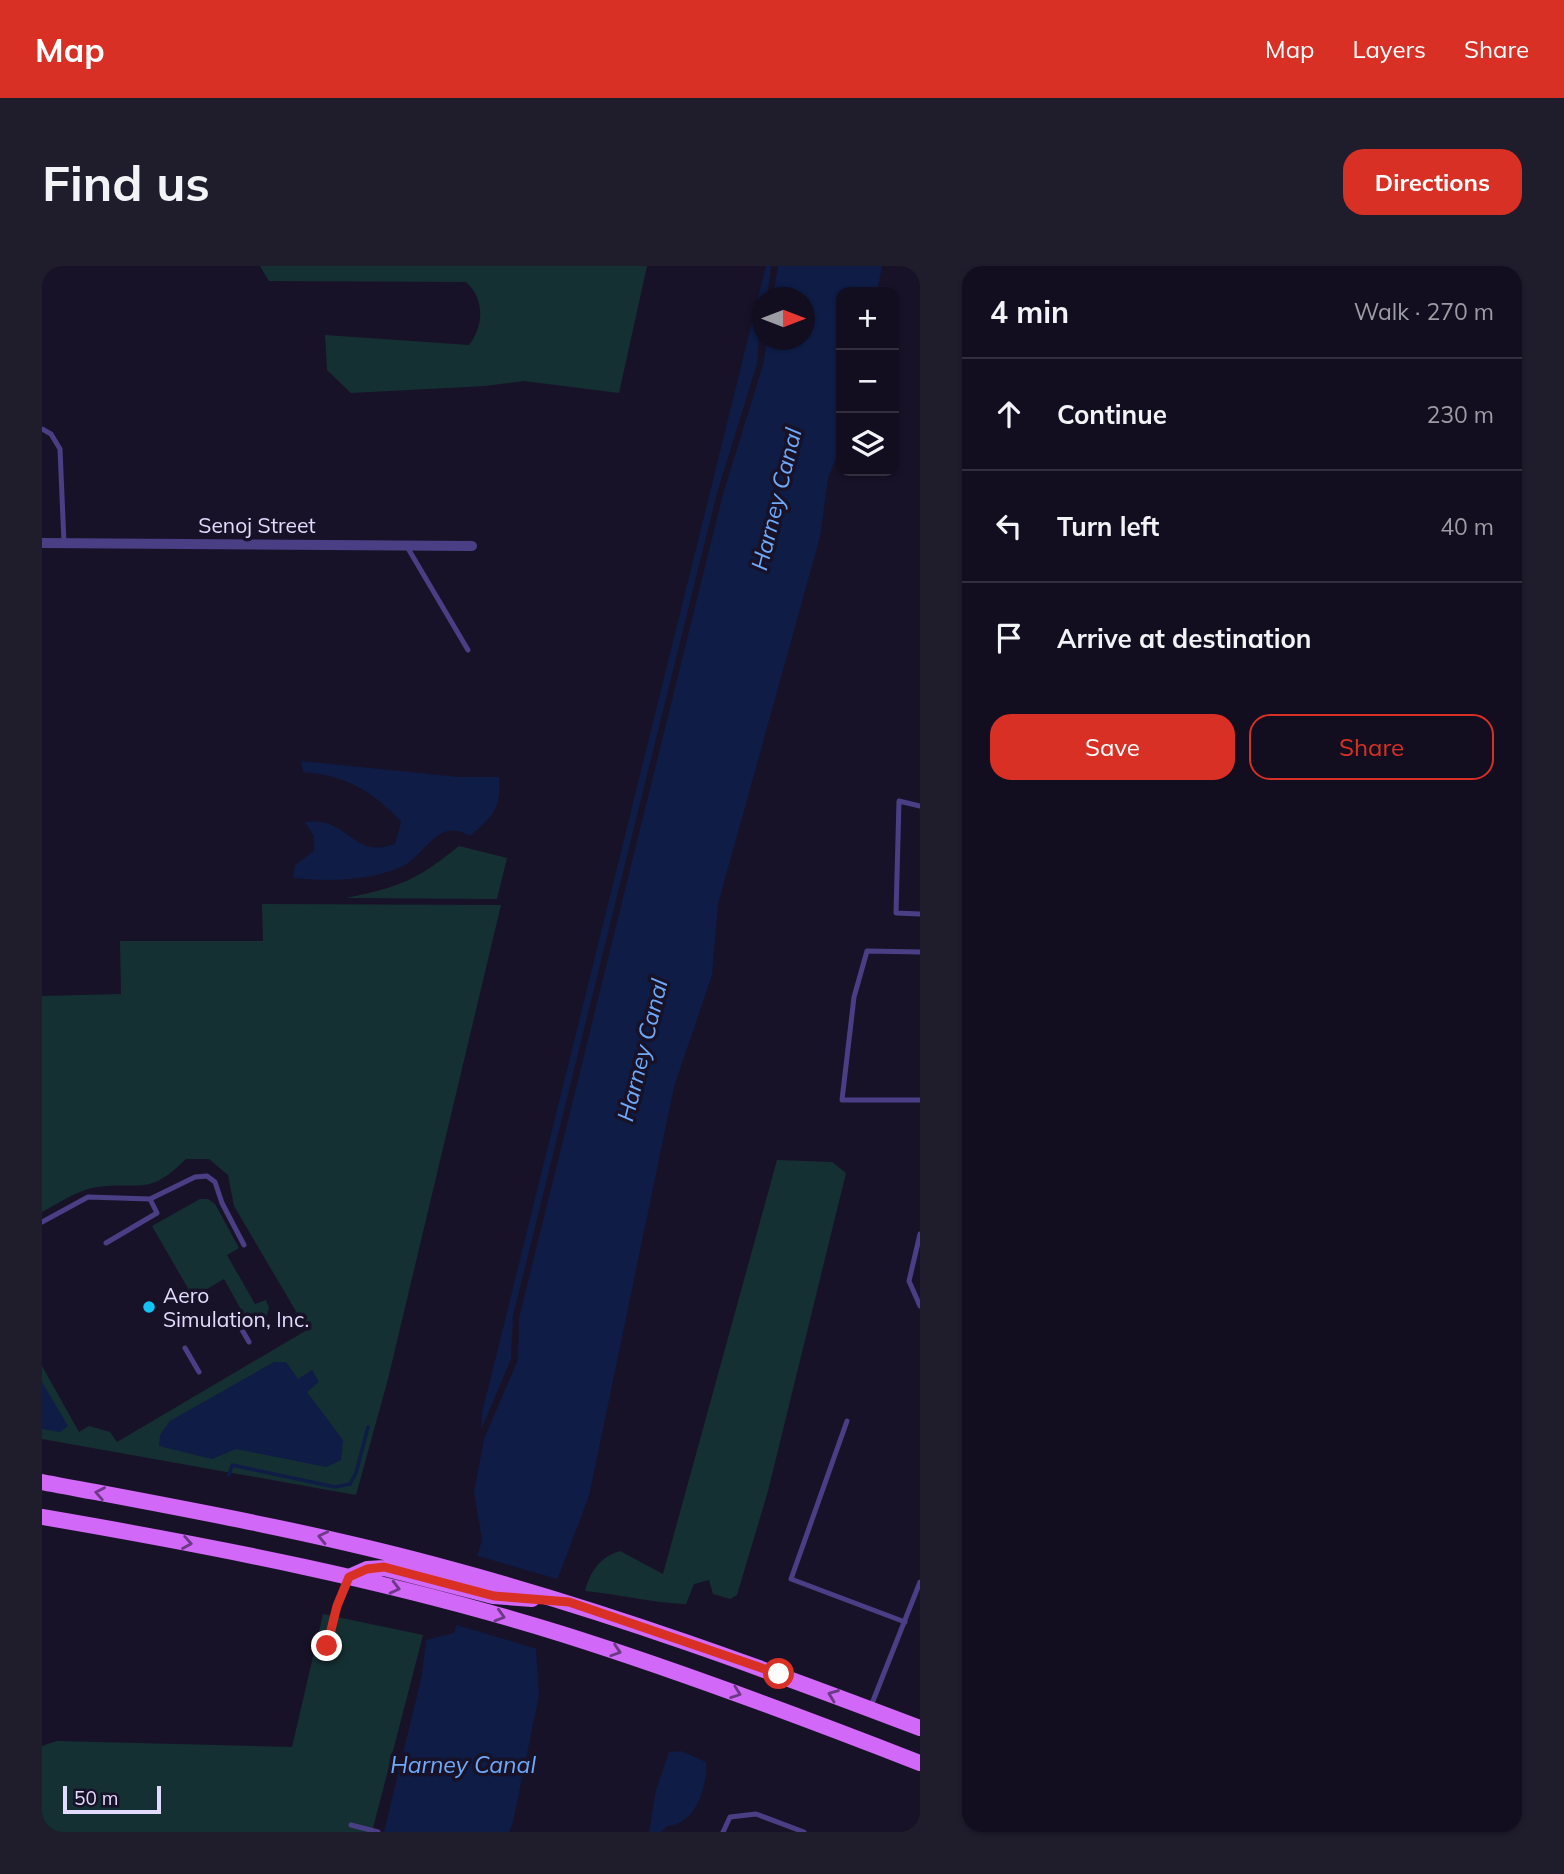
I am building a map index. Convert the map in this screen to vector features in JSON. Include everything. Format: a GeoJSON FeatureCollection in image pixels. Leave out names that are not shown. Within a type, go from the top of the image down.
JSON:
{"type":"FeatureCollection","features":[{"type":"Feature","properties":{"kind":"main road"},"geometry":{"type":"LineString","coordinates":[[42,1482],[259,1523],[448,1576],[569,1602],[766,1670],[920,1728]]}},
{"type":"Feature","properties":{"kind":"main road"},"geometry":{"type":"LineString","coordinates":[[42,1517],[255,1555],[440,1600],[560,1633],[672,1669],[920,1763]]}},
{"type":"Feature","properties":{"kind":"main road"},"geometry":{"type":"LineString","coordinates":[[349,1577],[367,1569],[384,1567],[448,1576]]}},
{"type":"Feature","properties":{"kind":"street","name":"Senoj Street"},"geometry":{"type":"LineString","coordinates":[[42,542],[472,546]]}},
{"type":"Feature","properties":{"kind":"lane"},"geometry":{"type":"LineString","coordinates":[[42,429],[51,434],[60,449],[64,543]]}},
{"type":"Feature","properties":{"kind":"lane"},"geometry":{"type":"LineString","coordinates":[[405,545],[468,650]]}},
{"type":"Feature","properties":{"kind":"lane"},"geometry":{"type":"LineString","coordinates":[[920,806],[899,801],[896,913],[920,914]]}},
{"type":"Feature","properties":{"kind":"lane"},"geometry":{"type":"LineString","coordinates":[[920,952],[867,951],[854,997],[842,1100],[920,1100]]}},
{"type":"Feature","properties":{"kind":"lane"},"geometry":{"type":"LineString","coordinates":[[42,1222],[89,1197],[150,1199],[195,1177],[207,1177],[215,1182],[222,1203],[244,1245]]}},
{"type":"Feature","properties":{"kind":"lane"},"geometry":{"type":"LineString","coordinates":[[106,1243],[157,1213],[150,1199]]}},
{"type":"Feature","properties":{"kind":"lane"},"geometry":{"type":"LineString","coordinates":[[920,1234],[909,1281],[920,1306]]}},
{"type":"Feature","properties":{"kind":"lane"},"geometry":{"type":"LineString","coordinates":[[233,1314],[249,1342]]}},
{"type":"Feature","properties":{"kind":"lane"},"geometry":{"type":"LineString","coordinates":[[185,1348],[199,1372]]}},
{"type":"Feature","properties":{"kind":"lane"},"geometry":{"type":"LineString","coordinates":[[847,1421],[791,1579],[905,1622]]}},
{"type":"Feature","properties":{"kind":"lane"},"geometry":{"type":"LineString","coordinates":[[327,1646],[337,1606],[349,1577]]}},
{"type":"Feature","properties":{"kind":"lane"},"geometry":{"type":"LineString","coordinates":[[869,1709],[920,1583]]}},
{"type":"Feature","properties":{"kind":"lane"},"geometry":{"type":"LineString","coordinates":[[723,1832],[730,1817],[756,1814],[804,1832]]}},
{"type":"Feature","properties":{"kind":"lane"},"geometry":{"type":"LineString","coordinates":[[351,1825],[378,1832]]}},
{"type":"Feature","properties":{"kind":"green space"},"geometry":{"type":"Polygon","coordinates":[[[260,266],[647,266],[619,393],[524,381],[485,386],[351,393],[327,370],[325,335],[469,345],[480,321],[477,296],[472,289],[466,282],[269,281],[260,266]]]}},
{"type":"Feature","properties":{"kind":"green space"},"geometry":{"type":"Polygon","coordinates":[[[459,846],[507,858],[497,899],[346,898],[407,881],[459,846]]]}},
{"type":"Feature","properties":{"kind":"green space"},"geometry":{"type":"Polygon","coordinates":[[[262,904],[501,905],[388,1379],[356,1495],[42,1439],[42,1366],[79,1432],[89,1426],[110,1432],[117,1442],[307,1330],[234,1206],[228,1175],[209,1159],[186,1159],[153,1183],[97,1187],[82,1191],[42,1212],[42,996],[121,994],[120,941],[263,941],[262,904]]]}},
{"type":"Feature","properties":{"kind":"green space"},"geometry":{"type":"Polygon","coordinates":[[[777,1160],[832,1162],[846,1173],[768,1491],[737,1595],[730,1599],[713,1594],[709,1580],[694,1584],[686,1604],[585,1591],[597,1566],[620,1551],[663,1574],[777,1160]]]}},
{"type":"Feature","properties":{"kind":"green space"},"geometry":{"type":"Polygon","coordinates":[[[200,1199],[208,1199],[215,1204],[239,1248],[227,1255],[255,1304],[266,1300],[269,1308],[265,1322],[255,1328],[248,1322],[224,1279],[193,1297],[152,1226],[200,1199]]]}},
{"type":"Feature","properties":{"kind":"green space"},"geometry":{"type":"Polygon","coordinates":[[[323,1614],[423,1635],[372,1832],[42,1832],[42,1746],[57,1741],[292,1747],[323,1614]]]}},
{"type":"Feature","properties":{"kind":"water"},"geometry":{"type":"Polygon","coordinates":[[[766,266],[771,266],[768,287],[761,287],[766,266]]]}},
{"type":"Feature","properties":{"kind":"water","name":"Harney Canal"},"geometry":{"type":"Polygon","coordinates":[[[778,266],[882,266],[878,287],[836,287],[836,459],[828,478],[820,537],[718,904],[712,975],[674,1087],[589,1496],[547,1607],[536,1648],[539,1695],[513,1822],[509,1832],[384,1832],[422,1675],[426,1640],[454,1633],[482,1540],[474,1492],[484,1439],[518,1360],[519,1318],[723,494],[765,350],[815,350],[815,287],[775,287],[778,266]]]}},
{"type":"Feature","properties":{"kind":"water"},"geometry":{"type":"Polygon","coordinates":[[[752,323],[752,350],[758,350],[757,364],[717,493],[513,1316],[511,1359],[481,1430],[482,1413],[752,323]]]}},
{"type":"Feature","properties":{"kind":"water"},"geometry":{"type":"Polygon","coordinates":[[[301,761],[459,777],[499,777],[499,796],[490,817],[470,836],[452,831],[438,835],[404,866],[373,876],[351,879],[293,878],[295,865],[314,851],[314,836],[305,822],[332,825],[359,842],[380,847],[395,844],[401,822],[369,793],[357,786],[332,777],[303,772],[301,761]]]}},
{"type":"Feature","properties":{"kind":"water"},"geometry":{"type":"Polygon","coordinates":[[[274,1362],[286,1362],[298,1379],[312,1370],[319,1382],[307,1392],[343,1440],[341,1460],[326,1467],[236,1449],[212,1459],[159,1446],[160,1435],[170,1421],[274,1362]]]}},
{"type":"Feature","properties":{"kind":"water"},"geometry":{"type":"Polygon","coordinates":[[[42,1382],[68,1426],[60,1432],[42,1429],[42,1382]]]}},
{"type":"Feature","properties":{"kind":"water"},"geometry":{"type":"Polygon","coordinates":[[[681,1751],[706,1762],[702,1793],[698,1803],[685,1819],[667,1826],[661,1832],[649,1832],[656,1790],[669,1752],[681,1751]]]}},
{"type":"Feature","properties":{"kind":"pier"},"geometry":{"type":"Polygon","coordinates":[[[474,1555],[561,1580],[551,1607],[560,1631],[552,1647],[541,1650],[453,1624],[474,1555]]]}},
{"type":"Feature","properties":{"kind":"waterway"},"geometry":{"type":"LineString","coordinates":[[229,1475],[232,1465],[335,1487],[350,1484],[356,1473],[368,1427]]}},
{"type":"Feature","properties":{"kind":"place","name":"Aero Simulation, Inc."},"geometry":{"type":"Point","coordinates":[149,1307]}},
{"type":"Feature","properties":{"kind":"route"},"geometry":{"type":"LineString","coordinates":[[327,1646],[337,1606],[349,1577],[374,1567],[384,1567],[494,1596],[569,1602],[779,1674]]}}]}
